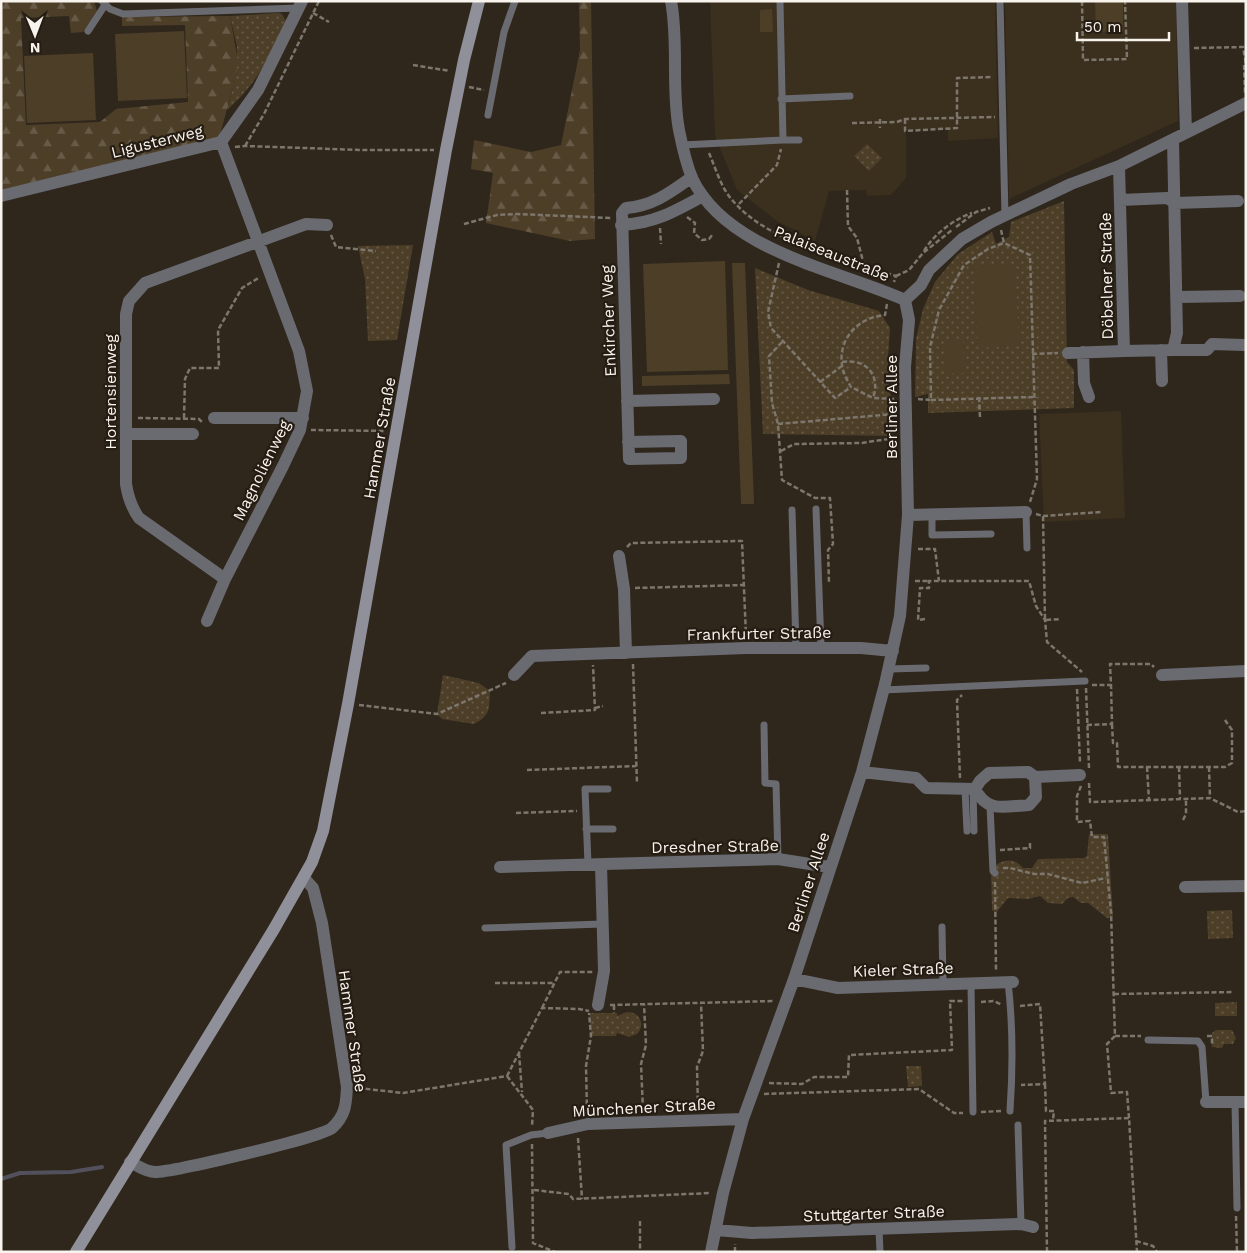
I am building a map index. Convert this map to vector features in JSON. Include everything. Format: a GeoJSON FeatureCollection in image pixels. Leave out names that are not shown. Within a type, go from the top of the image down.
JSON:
{"type":"FeatureCollection","features":[{"type":"Feature","properties":{"kind":"main road","name":"Hammer Straße"},"geometry":{"type":"LineString","coordinates":[[76,1252],[304,878],[323,831],[348,704],[446,150],[478,1]]}},
{"type":"Feature","properties":{"kind":"street","name":"Palaiseaustraße"},"geometry":{"type":"LineString","coordinates":[[671,1],[676,104],[682,145],[692,177],[703,196],[729,221],[782,254],[905,300]]}},
{"type":"Feature","properties":{"kind":"street"},"geometry":{"type":"LineString","coordinates":[[1182,1],[1186,133]]}},
{"type":"Feature","properties":{"kind":"street","name":"Ligusterweg"},"geometry":{"type":"LineString","coordinates":[[1,196],[223,146],[258,90],[301,5]]}},
{"type":"Feature","properties":{"kind":"street"},"geometry":{"type":"LineString","coordinates":[[905,300],[921,285],[929,270],[962,240],[1002,217],[1071,184],[1119,166],[1245,103]]}},
{"type":"Feature","properties":{"kind":"street"},"geometry":{"type":"LineString","coordinates":[[1162,380],[1167,350],[1177,334],[1173,140]]}},
{"type":"Feature","properties":{"kind":"street","name":"Magnolienweg"},"geometry":{"type":"LineString","coordinates":[[207,621],[225,579],[284,466],[302,424],[307,390],[305,372],[223,146]]}},
{"type":"Feature","properties":{"kind":"street","name":"Döbelner Straße"},"geometry":{"type":"LineString","coordinates":[[1119,166],[1124,351]]}},
{"type":"Feature","properties":{"kind":"street"},"geometry":{"type":"LineString","coordinates":[[692,177],[664,197],[641,207],[623,210],[616,221],[646,223],[676,211],[703,196]]}},
{"type":"Feature","properties":{"kind":"street","name":"Döbelner Straße"},"geometry":{"type":"LineString","coordinates":[[1121,200],[1167,198],[1175,203],[1238,201]]}},
{"type":"Feature","properties":{"kind":"street","name":"Enkircher Weg"},"geometry":{"type":"LineString","coordinates":[[616,221],[622,239],[628,442]]}},
{"type":"Feature","properties":{"kind":"street"},"geometry":{"type":"LineString","coordinates":[[258,243],[306,224],[327,225]]}},
{"type":"Feature","properties":{"kind":"street","name":"Hortensienweg"},"geometry":{"type":"LineString","coordinates":[[225,579],[139,518],[132,509],[126,484],[126,314],[129,301],[136,291],[146,283],[258,243]]}},
{"type":"Feature","properties":{"kind":"street"},"geometry":{"type":"LineString","coordinates":[[1176,297],[1240,296]]}},
{"type":"Feature","properties":{"kind":"street","name":"Berliner Allee"},"geometry":{"type":"LineString","coordinates":[[711,1252],[723,1192],[743,1119],[794,979],[829,867],[862,772],[893,651],[900,616],[908,515],[905,367],[909,320],[905,300]]}},
{"type":"Feature","properties":{"kind":"street","name":"Döbelner Straße"},"geometry":{"type":"LineString","coordinates":[[1068,353],[1207,350],[1212,344],[1244,345]]}},
{"type":"Feature","properties":{"kind":"street","name":"Döbelner Straße"},"geometry":{"type":"LineString","coordinates":[[1083,352],[1084,382],[1088,397]]}},
{"type":"Feature","properties":{"kind":"street"},"geometry":{"type":"LineString","coordinates":[[627,401],[714,399]]}},
{"type":"Feature","properties":{"kind":"street"},"geometry":{"type":"LineString","coordinates":[[214,418],[302,424]]}},
{"type":"Feature","properties":{"kind":"street"},"geometry":{"type":"LineString","coordinates":[[126,434],[193,434]]}},
{"type":"Feature","properties":{"kind":"street"},"geometry":{"type":"LineString","coordinates":[[908,515],[1026,512]]}},
{"type":"Feature","properties":{"kind":"street"},"geometry":{"type":"LineString","coordinates":[[619,556],[624,589],[629,653]]}},
{"type":"Feature","properties":{"kind":"street","name":"Frankfurter Straße"},"geometry":{"type":"LineString","coordinates":[[514,675],[532,656],[796,647],[861,648],[893,651]]}},
{"type":"Feature","properties":{"kind":"street"},"geometry":{"type":"LineString","coordinates":[[1162,675],[1246,671]]}},
{"type":"Feature","properties":{"kind":"street"},"geometry":{"type":"LineString","coordinates":[[862,772],[916,778],[926,788],[968,789],[989,773],[1028,772],[1035,777],[1086,775]]}},
{"type":"Feature","properties":{"kind":"street"},"geometry":{"type":"LineString","coordinates":[[968,789],[981,801],[990,806],[1029,805],[1036,797],[1035,777]]}},
{"type":"Feature","properties":{"kind":"street","name":"Dresdner Straße"},"geometry":{"type":"LineString","coordinates":[[500,867],[778,859],[829,867]]}},
{"type":"Feature","properties":{"kind":"street"},"geometry":{"type":"LineString","coordinates":[[594,1008],[604,971],[601,865]]}},
{"type":"Feature","properties":{"kind":"street","name":"Hammer Straße"},"geometry":{"type":"LineString","coordinates":[[130,1162],[154,1172],[288,1143],[331,1129],[346,1111],[347,1087],[320,914],[313,888],[304,878]]}},
{"type":"Feature","properties":{"kind":"street"},"geometry":{"type":"LineString","coordinates":[[1185,887],[1246,886]]}},
{"type":"Feature","properties":{"kind":"street","name":"Kieler Straße"},"geometry":{"type":"LineString","coordinates":[[794,979],[838,988],[1006,982]]}},
{"type":"Feature","properties":{"kind":"street"},"geometry":{"type":"LineString","coordinates":[[1206,1102],[1240,1102]]}},
{"type":"Feature","properties":{"kind":"street","name":"Münchener Straße"},"geometry":{"type":"LineString","coordinates":[[548,1133],[582,1124],[743,1119]]}},
{"type":"Feature","properties":{"kind":"street","name":"Stuttgarter Straße"},"geometry":{"type":"LineString","coordinates":[[716,1230],[752,1233],[1027,1226]]}},
{"type":"Feature","properties":{"kind":"lane"},"geometry":{"type":"LineString","coordinates":[[488,115],[504,32],[515,1]]}},
{"type":"Feature","properties":{"kind":"lane"},"geometry":{"type":"LineString","coordinates":[[780,1],[783,140]]}},
{"type":"Feature","properties":{"kind":"lane"},"geometry":{"type":"LineString","coordinates":[[1000,1],[1002,217]]}},
{"type":"Feature","properties":{"kind":"lane"},"geometry":{"type":"LineString","coordinates":[[88,31],[103,3],[115,12],[122,14],[301,5]]}},
{"type":"Feature","properties":{"kind":"lane"},"geometry":{"type":"LineString","coordinates":[[781,99],[850,96]]}},
{"type":"Feature","properties":{"kind":"lane"},"geometry":{"type":"LineString","coordinates":[[682,145],[799,140]]}},
{"type":"Feature","properties":{"kind":"lane"},"geometry":{"type":"LineString","coordinates":[[816,509],[821,647]]}},
{"type":"Feature","properties":{"kind":"lane"},"geometry":{"type":"LineString","coordinates":[[792,510],[796,647]]}},
{"type":"Feature","properties":{"kind":"lane"},"geometry":{"type":"LineString","coordinates":[[1026,512],[1027,548]]}},
{"type":"Feature","properties":{"kind":"lane"},"geometry":{"type":"LineString","coordinates":[[932,514],[932,535],[991,534]]}},
{"type":"Feature","properties":{"kind":"lane"},"geometry":{"type":"LineString","coordinates":[[889,669],[926,668]]}},
{"type":"Feature","properties":{"kind":"lane"},"geometry":{"type":"LineString","coordinates":[[883,690],[1085,681]]}},
{"type":"Feature","properties":{"kind":"lane"},"geometry":{"type":"LineString","coordinates":[[764,725],[765,783],[776,784],[778,859]]}},
{"type":"Feature","properties":{"kind":"lane"},"geometry":{"type":"LineString","coordinates":[[588,864],[584,789],[608,789]]}},
{"type":"Feature","properties":{"kind":"lane"},"geometry":{"type":"LineString","coordinates":[[968,789],[970,831]]}},
{"type":"Feature","properties":{"kind":"lane"},"geometry":{"type":"LineString","coordinates":[[990,806],[991,850],[993,871],[996,873]]}},
{"type":"Feature","properties":{"kind":"lane"},"geometry":{"type":"LineString","coordinates":[[586,829],[613,829]]}},
{"type":"Feature","properties":{"kind":"lane"},"geometry":{"type":"LineString","coordinates":[[485,928],[602,924]]}},
{"type":"Feature","properties":{"kind":"lane"},"geometry":{"type":"LineString","coordinates":[[942,927],[943,985]]}},
{"type":"Feature","properties":{"kind":"lane"},"geometry":{"type":"LineString","coordinates":[[1006,982],[1012,1075],[1010,1111]]}},
{"type":"Feature","properties":{"kind":"lane"},"geometry":{"type":"LineString","coordinates":[[971,984],[973,1112]]}},
{"type":"Feature","properties":{"kind":"lane"},"geometry":{"type":"LineString","coordinates":[[1148,1040],[1198,1041],[1202,1047],[1206,1102]]}},
{"type":"Feature","properties":{"kind":"lane"},"geometry":{"type":"LineString","coordinates":[[1238,1208],[1240,1102]]}},
{"type":"Feature","properties":{"kind":"lane"},"geometry":{"type":"LineString","coordinates":[[1018,1125],[1027,1226]]}},
{"type":"Feature","properties":{"kind":"lane"},"geometry":{"type":"LineString","coordinates":[[512,1247],[506,1145],[531,1135],[548,1133]]}},
{"type":"Feature","properties":{"kind":"lane"},"geometry":{"type":"LineString","coordinates":[[879,1229],[880,1252]]}},
{"type":"Feature","properties":{"kind":"path"},"geometry":{"type":"LineString","coordinates":[[245,146],[264,114],[319,1]]}},
{"type":"Feature","properties":{"kind":"path"},"geometry":{"type":"LineString","coordinates":[[1082,1],[1083,60],[1127,59],[1125,1]]}},
{"type":"Feature","properties":{"kind":"path"},"geometry":{"type":"LineString","coordinates":[[301,5],[329,22]]}},
{"type":"Feature","properties":{"kind":"path"},"geometry":{"type":"LineString","coordinates":[[1183,49],[1244,47],[1245,103]]}},
{"type":"Feature","properties":{"kind":"path"},"geometry":{"type":"LineString","coordinates":[[413,65],[460,79],[492,92]]}},
{"type":"Feature","properties":{"kind":"path"},"geometry":{"type":"LineString","coordinates":[[905,119],[906,131],[957,128],[957,78],[1001,76]]}},
{"type":"Feature","properties":{"kind":"path"},"geometry":{"type":"LineString","coordinates":[[852,123],[897,122],[905,119],[1002,118]]}},
{"type":"Feature","properties":{"kind":"path"},"geometry":{"type":"LineString","coordinates":[[880,121],[880,128]]}},
{"type":"Feature","properties":{"kind":"path"},"geometry":{"type":"LineString","coordinates":[[740,204],[777,165],[783,140]]}},
{"type":"Feature","properties":{"kind":"path"},"geometry":{"type":"LineString","coordinates":[[223,146],[446,150]]}},
{"type":"Feature","properties":{"kind":"path"},"geometry":{"type":"LineString","coordinates":[[847,190],[848,226],[857,238],[864,266]]}},
{"type":"Feature","properties":{"kind":"path"},"geometry":{"type":"LineString","coordinates":[[676,211],[681,217],[689,217],[695,223],[694,233],[702,240],[709,239],[714,234]]}},
{"type":"Feature","properties":{"kind":"path"},"geometry":{"type":"LineString","coordinates":[[923,253],[929,242],[961,217],[976,212]]}},
{"type":"Feature","properties":{"kind":"path"},"geometry":{"type":"LineString","coordinates":[[464,224],[497,215],[517,214],[616,221]]}},
{"type":"Feature","properties":{"kind":"path"},"geometry":{"type":"LineString","coordinates":[[1002,217],[1004,243]]}},
{"type":"Feature","properties":{"kind":"path"},"geometry":{"type":"LineString","coordinates":[[327,225],[336,247],[376,251]]}},
{"type":"Feature","properties":{"kind":"path"},"geometry":{"type":"LineString","coordinates":[[660,234],[661,244]]}},
{"type":"Feature","properties":{"kind":"path"},"geometry":{"type":"LineString","coordinates":[[930,400],[930,347],[939,310],[964,265],[988,249],[1004,243],[1030,255],[1037,479],[1026,512],[1043,516],[1101,512]]}},
{"type":"Feature","properties":{"kind":"path"},"geometry":{"type":"LineString","coordinates":[[184,418],[185,380],[190,368],[219,368],[218,330],[242,288],[268,272]]}},
{"type":"Feature","properties":{"kind":"path"},"geometry":{"type":"LineString","coordinates":[[776,272],[768,312],[771,328],[835,398],[850,387]]}},
{"type":"Feature","properties":{"kind":"path"},"geometry":{"type":"LineString","coordinates":[[782,342],[770,356],[772,403],[778,424],[782,480],[815,498],[830,498],[833,544],[828,550],[829,584]]}},
{"type":"Feature","properties":{"kind":"path"},"geometry":{"type":"LineString","coordinates":[[1032,354],[1068,353]]}},
{"type":"Feature","properties":{"kind":"path"},"geometry":{"type":"LineString","coordinates":[[842,362],[856,362],[871,370],[876,383],[873,398]]}},
{"type":"Feature","properties":{"kind":"path"},"geometry":{"type":"LineString","coordinates":[[820,382],[842,366],[850,387],[873,398],[906,406]]}},
{"type":"Feature","properties":{"kind":"path"},"geometry":{"type":"LineString","coordinates":[[778,424],[906,406],[930,400],[979,397],[1033,397]]}},
{"type":"Feature","properties":{"kind":"path"},"geometry":{"type":"LineString","coordinates":[[979,397],[980,418]]}},
{"type":"Feature","properties":{"kind":"path"},"geometry":{"type":"LineString","coordinates":[[302,424],[396,431]]}},
{"type":"Feature","properties":{"kind":"path"},"geometry":{"type":"LineString","coordinates":[[781,451],[794,444],[861,443],[907,438]]}},
{"type":"Feature","properties":{"kind":"path"},"geometry":{"type":"LineString","coordinates":[[1043,516],[1047,642],[1085,674],[1085,681]]}},
{"type":"Feature","properties":{"kind":"path"},"geometry":{"type":"LineString","coordinates":[[619,556],[630,543],[742,541],[746,648]]}},
{"type":"Feature","properties":{"kind":"path"},"geometry":{"type":"LineString","coordinates":[[906,549],[935,549],[939,582]]}},
{"type":"Feature","properties":{"kind":"path"},"geometry":{"type":"LineString","coordinates":[[925,619],[918,620],[917,608],[920,588],[929,588],[929,581]]}},
{"type":"Feature","properties":{"kind":"path"},"geometry":{"type":"LineString","coordinates":[[916,582],[1029,581],[1036,606],[1045,620]]}},
{"type":"Feature","properties":{"kind":"path"},"geometry":{"type":"LineString","coordinates":[[624,589],[744,585]]}},
{"type":"Feature","properties":{"kind":"path"},"geometry":{"type":"LineString","coordinates":[[1045,620],[1061,619]]}},
{"type":"Feature","properties":{"kind":"path"},"geometry":{"type":"LineString","coordinates":[[629,653],[637,783]]}},
{"type":"Feature","properties":{"kind":"path"},"geometry":{"type":"LineString","coordinates":[[593,654],[595,708]]}},
{"type":"Feature","properties":{"kind":"path"},"geometry":{"type":"LineString","coordinates":[[1162,675],[1151,664],[1110,664],[1112,724],[1114,743],[1117,743],[1118,767],[1225,767],[1232,763],[1232,730],[1226,720]]}},
{"type":"Feature","properties":{"kind":"path"},"geometry":{"type":"LineString","coordinates":[[348,704],[437,714],[504,685],[514,675]]}},
{"type":"Feature","properties":{"kind":"path"},"geometry":{"type":"LineString","coordinates":[[1111,685],[1086,684],[1086,775],[1077,796],[1077,822],[1090,821],[1092,837],[1104,837],[1106,878],[1111,912],[1115,1036],[1107,1044],[1111,1092],[1127,1092],[1137,1252]]}},
{"type":"Feature","properties":{"kind":"path"},"geometry":{"type":"LineString","coordinates":[[1077,687],[1090,802],[1210,798],[1238,812],[1246,811]]}},
{"type":"Feature","properties":{"kind":"path"},"geometry":{"type":"LineString","coordinates":[[966,691],[958,700],[968,789]]}},
{"type":"Feature","properties":{"kind":"path"},"geometry":{"type":"LineString","coordinates":[[541,713],[595,710],[595,708],[603,706]]}},
{"type":"Feature","properties":{"kind":"path"},"geometry":{"type":"LineString","coordinates":[[1087,725],[1112,724]]}},
{"type":"Feature","properties":{"kind":"path"},"geometry":{"type":"LineString","coordinates":[[527,770],[636,766]]}},
{"type":"Feature","properties":{"kind":"path"},"geometry":{"type":"LineString","coordinates":[[1147,767],[1148,800]]}},
{"type":"Feature","properties":{"kind":"path"},"geometry":{"type":"LineString","coordinates":[[1180,767],[1180,798]]}},
{"type":"Feature","properties":{"kind":"path"},"geometry":{"type":"LineString","coordinates":[[1210,767],[1210,798]]}},
{"type":"Feature","properties":{"kind":"path"},"geometry":{"type":"LineString","coordinates":[[1183,820],[1186,814],[1186,798]]}},
{"type":"Feature","properties":{"kind":"path"},"geometry":{"type":"LineString","coordinates":[[516,813],[585,811]]}},
{"type":"Feature","properties":{"kind":"path"},"geometry":{"type":"LineString","coordinates":[[991,850],[1030,848],[1030,842]]}},
{"type":"Feature","properties":{"kind":"path"},"geometry":{"type":"LineString","coordinates":[[1006,982],[994,916],[996,873],[1004,868],[1010,868],[1034,874],[1048,874],[1082,883],[1106,878]]}},
{"type":"Feature","properties":{"kind":"path"},"geometry":{"type":"LineString","coordinates":[[507,1076],[560,972],[604,971]]}},
{"type":"Feature","properties":{"kind":"path"},"geometry":{"type":"LineString","coordinates":[[494,983],[555,983]]}},
{"type":"Feature","properties":{"kind":"path"},"geometry":{"type":"LineString","coordinates":[[1114,994],[1234,992]]}},
{"type":"Feature","properties":{"kind":"path"},"geometry":{"type":"LineString","coordinates":[[542,1008],[579,1009],[614,1005],[786,1001]]}},
{"type":"Feature","properties":{"kind":"path"},"geometry":{"type":"LineString","coordinates":[[758,1080],[774,1084],[802,1084],[814,1077],[848,1077],[849,1055],[952,1050],[950,1002]]}},
{"type":"Feature","properties":{"kind":"path"},"geometry":{"type":"LineString","coordinates":[[699,1119],[697,1067],[703,1051],[701,1003]]}},
{"type":"Feature","properties":{"kind":"path"},"geometry":{"type":"LineString","coordinates":[[644,1004],[646,1045],[641,1064],[644,1121]]}},
{"type":"Feature","properties":{"kind":"path"},"geometry":{"type":"LineString","coordinates":[[614,1005],[614,1013]]}},
{"type":"Feature","properties":{"kind":"path"},"geometry":{"type":"LineString","coordinates":[[582,1199],[582,1124],[586,1066],[594,1008]]}},
{"type":"Feature","properties":{"kind":"path"},"geometry":{"type":"LineString","coordinates":[[519,1051],[522,1094]]}},
{"type":"Feature","properties":{"kind":"path"},"geometry":{"type":"LineString","coordinates":[[347,1087],[403,1093],[507,1076]]}},
{"type":"Feature","properties":{"kind":"path"},"geometry":{"type":"LineString","coordinates":[[507,1076],[533,1110],[531,1135],[534,1190],[533,1243],[556,1252]]}},
{"type":"Feature","properties":{"kind":"path"},"geometry":{"type":"LineString","coordinates":[[1045,1084],[1046,1110],[1054,1111],[1053,1120]]}},
{"type":"Feature","properties":{"kind":"path"},"geometry":{"type":"LineString","coordinates":[[753,1092],[772,1095],[919,1089],[954,1113],[1010,1111]]}},
{"type":"Feature","properties":{"kind":"path"},"geometry":{"type":"LineString","coordinates":[[1047,1252],[1046,1121],[1129,1118]]}},
{"type":"Feature","properties":{"kind":"path"},"geometry":{"type":"LineString","coordinates":[[534,1190],[569,1194],[572,1199],[723,1192]]}},
{"type":"Feature","properties":{"kind":"path"},"geometry":{"type":"LineString","coordinates":[[1237,1252],[1238,1208]]}},
{"type":"Feature","properties":{"kind":"path"},"geometry":{"type":"LineString","coordinates":[[640,1221],[640,1252]]}},
{"type":"Feature","properties":{"kind":"path"},"geometry":{"type":"LineString","coordinates":[[1136,1241],[1153,1246],[1157,1252]]}},
{"type":"Feature","properties":{"kind":"shaded area"},"geometry":{"type":"Polygon","coordinates":[[[710,1],[995,1],[998,138],[948,141],[948,130],[906,131],[906,178],[891,195],[867,196],[866,190],[829,191],[815,241],[777,221],[737,190],[715,136],[710,1]]]}},
{"type":"Feature","properties":{"kind":"shaded area"},"geometry":{"type":"Polygon","coordinates":[[[1005,1],[1176,1],[1178,121],[1009,199],[1005,1]]]}},
{"type":"Feature","properties":{"kind":"shaded area"},"geometry":{"type":"Polygon","coordinates":[[[1121,411],[1125,518],[1044,522],[1039,414],[1121,411]]]}},
{"type":"Feature","properties":{"kind":"green space"},"geometry":{"type":"Polygon","coordinates":[[[1,1],[94,1],[97,11],[83,32],[71,33],[69,16],[21,18],[26,125],[100,122],[116,109],[188,102],[185,25],[122,26],[122,17],[230,16],[238,62],[219,138],[1,190],[1,1]]]}},
{"type":"Feature","properties":{"kind":"green space"},"geometry":{"type":"Polygon","coordinates":[[[579,1],[591,1],[595,239],[570,241],[486,223],[493,173],[471,169],[474,140],[531,152],[561,145],[580,50],[579,1]]]}},
{"type":"Feature","properties":{"kind":"green space"},"geometry":{"type":"Polygon","coordinates":[[[1095,1],[1123,1],[1123,31],[1096,32],[1095,1]]]}},
{"type":"Feature","properties":{"kind":"green space"},"geometry":{"type":"Polygon","coordinates":[[[772,9],[773,32],[760,32],[760,10],[772,9]]]}},
{"type":"Feature","properties":{"kind":"green space"},"geometry":{"type":"Polygon","coordinates":[[[282,14],[286,21],[268,58],[255,79],[227,110],[234,84],[237,47],[230,16],[282,14]]]}},
{"type":"Feature","properties":{"kind":"green space"},"geometry":{"type":"Polygon","coordinates":[[[184,31],[187,98],[118,101],[115,34],[184,31]]]}},
{"type":"Feature","properties":{"kind":"green space"},"geometry":{"type":"Polygon","coordinates":[[[93,53],[96,120],[27,123],[24,56],[93,53]]]}},
{"type":"Feature","properties":{"kind":"green space"},"geometry":{"type":"Polygon","coordinates":[[[867,144],[882,158],[869,171],[854,156],[867,144]]]}},
{"type":"Feature","properties":{"kind":"green space"},"geometry":{"type":"Polygon","coordinates":[[[1064,201],[1067,362],[1074,370],[1074,408],[928,413],[928,394],[915,397],[916,339],[923,309],[935,282],[958,254],[992,232],[996,244],[1009,237],[1011,222],[1064,201]]]}},
{"type":"Feature","properties":{"kind":"green space"},"geometry":{"type":"Polygon","coordinates":[[[413,245],[397,340],[368,341],[365,279],[358,246],[413,245]]]}},
{"type":"Feature","properties":{"kind":"green space"},"geometry":{"type":"Polygon","coordinates":[[[725,261],[728,370],[647,372],[643,264],[725,261]]]}},
{"type":"Feature","properties":{"kind":"green space"},"geometry":{"type":"Polygon","coordinates":[[[732,263],[745,263],[754,504],[741,504],[732,263]]]}},
{"type":"Feature","properties":{"kind":"green space"},"geometry":{"type":"Polygon","coordinates":[[[1015,265],[1019,346],[978,348],[973,267],[1015,265]]]}},
{"type":"Feature","properties":{"kind":"green space"},"geometry":{"type":"Polygon","coordinates":[[[755,268],[808,290],[879,311],[890,328],[888,357],[893,436],[763,434],[755,268]]]}},
{"type":"Feature","properties":{"kind":"green space"},"geometry":{"type":"Polygon","coordinates":[[[963,340],[964,373],[946,373],[945,341],[963,340]]]}},
{"type":"Feature","properties":{"kind":"green space"},"geometry":{"type":"Polygon","coordinates":[[[729,374],[730,384],[642,386],[642,376],[729,374]]]}},
{"type":"Feature","properties":{"kind":"green space"},"geometry":{"type":"Polygon","coordinates":[[[443,675],[479,683],[490,691],[489,707],[484,718],[474,724],[442,719],[437,714],[443,675]]]}},
{"type":"Feature","properties":{"kind":"green space"},"geometry":{"type":"Polygon","coordinates":[[[1089,834],[1108,834],[1113,917],[1107,918],[1088,903],[1081,903],[1073,897],[1068,898],[1062,904],[1048,903],[1040,896],[1029,899],[1008,898],[996,913],[992,910],[991,869],[1007,861],[1015,862],[1023,868],[1032,868],[1038,859],[1084,858],[1087,856],[1089,834]]]}},
{"type":"Feature","properties":{"kind":"green space"},"geometry":{"type":"Polygon","coordinates":[[[1232,910],[1233,938],[1208,939],[1207,911],[1232,910]]]}},
{"type":"Feature","properties":{"kind":"green space"},"geometry":{"type":"Polygon","coordinates":[[[1237,1002],[1237,1016],[1215,1016],[1215,1003],[1237,1002]]]}},
{"type":"Feature","properties":{"kind":"green space"},"geometry":{"type":"Polygon","coordinates":[[[627,1012],[634,1013],[640,1020],[641,1028],[637,1034],[629,1037],[617,1033],[616,1036],[591,1036],[589,1013],[617,1013],[617,1016],[627,1012]]]}},
{"type":"Feature","properties":{"kind":"green space"},"geometry":{"type":"Polygon","coordinates":[[[1216,1030],[1232,1030],[1236,1038],[1233,1044],[1224,1044],[1222,1048],[1212,1047],[1212,1033],[1216,1030]]]}},
{"type":"Feature","properties":{"kind":"green space"},"geometry":{"type":"Polygon","coordinates":[[[906,1066],[921,1066],[922,1086],[908,1087],[906,1066]]]}},
{"type":"Feature","properties":{"kind":"waterway"},"geometry":{"type":"LineString","coordinates":[[1,1179],[20,1173],[71,1172],[102,1167]]}}]}
